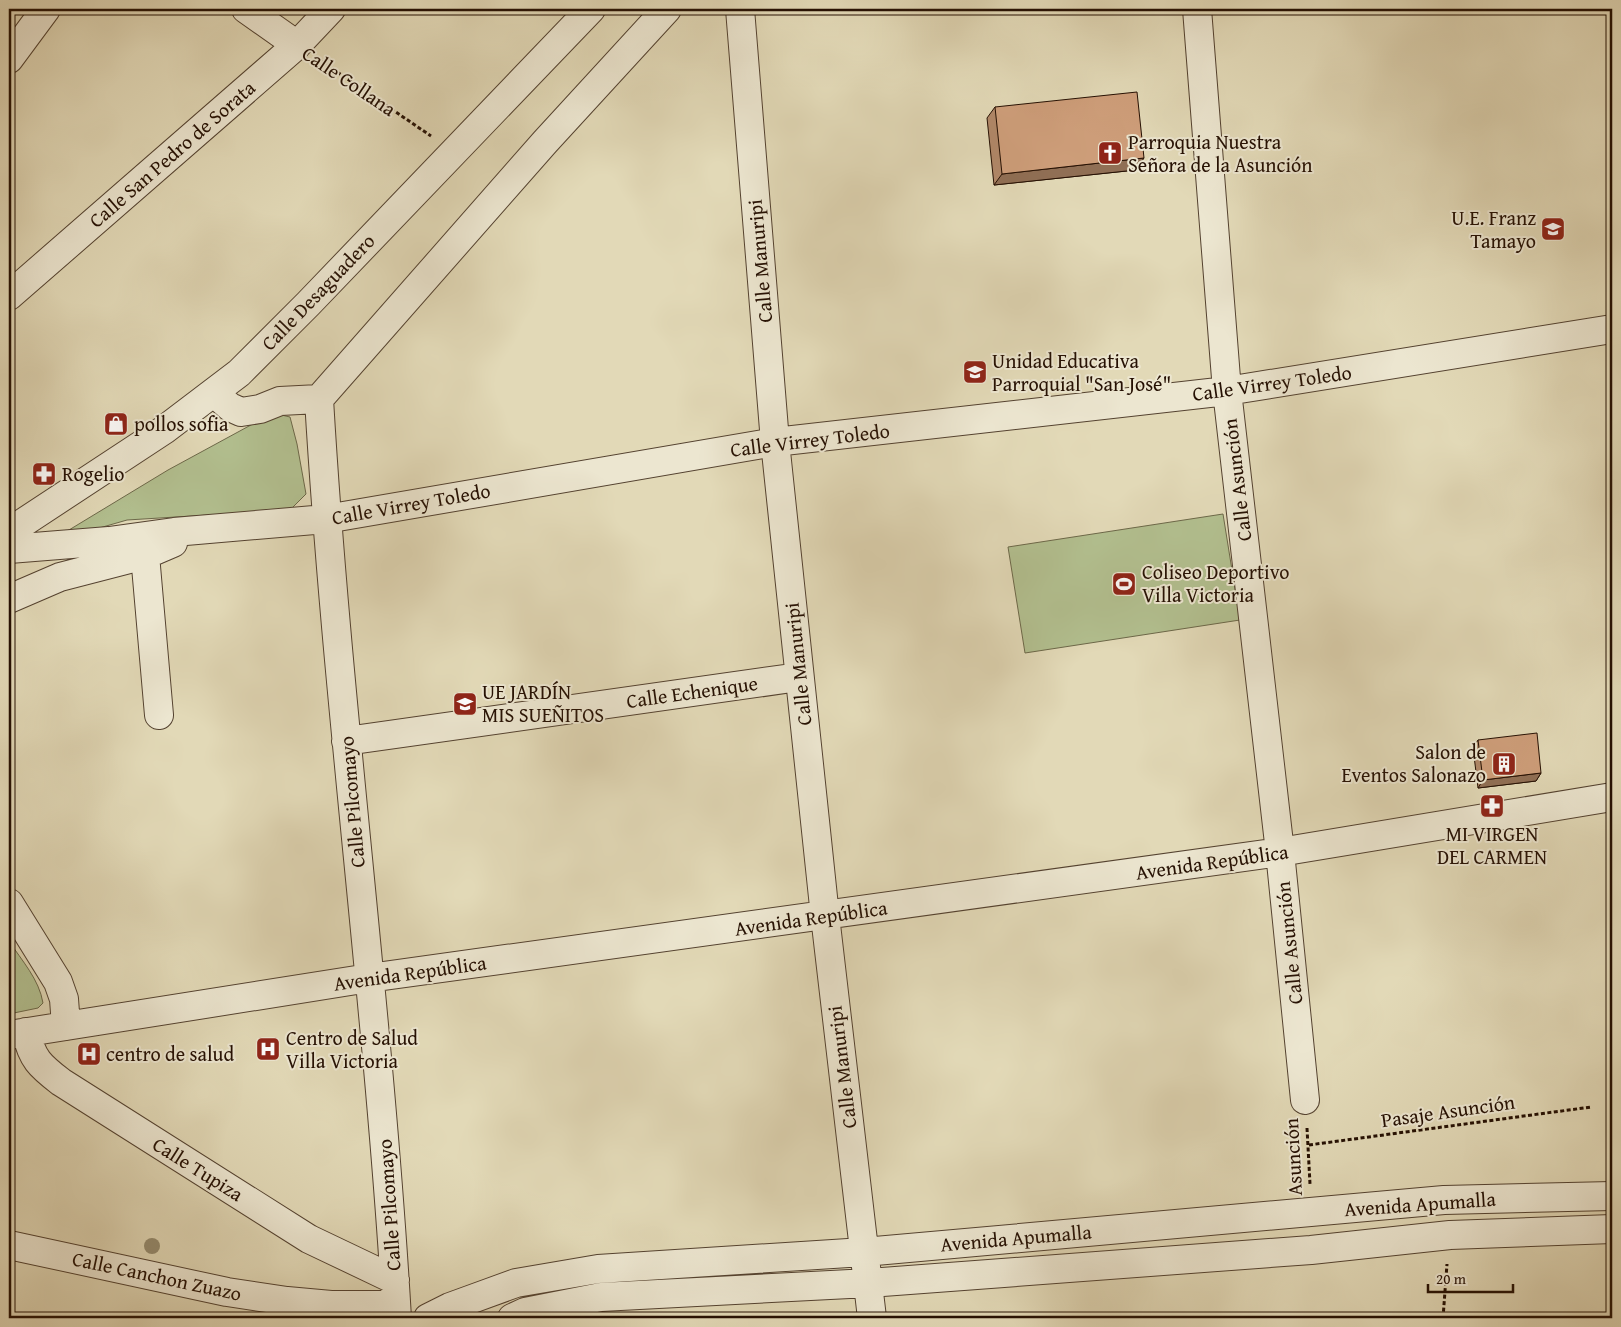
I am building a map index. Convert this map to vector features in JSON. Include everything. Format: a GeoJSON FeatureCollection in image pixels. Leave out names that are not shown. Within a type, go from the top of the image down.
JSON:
{"type":"FeatureCollection","features":[{"type":"Feature","properties":{"kind":"street"},"geometry":{"type":"LineString","coordinates":[[9,59],[46,9]]}},
{"type":"Feature","properties":{"kind":"street","name":"Calle Collana"},"geometry":{"type":"LineString","coordinates":[[246,9],[297,45]]}},
{"type":"Feature","properties":{"kind":"street","name":"Calle San Pedro de Sorata"},"geometry":{"type":"LineString","coordinates":[[9,296],[297,45],[331,9]]}},
{"type":"Feature","properties":{"kind":"street","name":"Calle Desaguadero"},"geometry":{"type":"LineString","coordinates":[[9,532],[164,430],[239,373],[591,9]]}},
{"type":"Feature","properties":{"kind":"street"},"geometry":{"type":"LineString","coordinates":[[214,393],[230,407],[241,412],[260,409],[280,401],[319,399],[545,142],[667,9]]}},
{"type":"Feature","properties":{"kind":"street","name":"Calle Manuripi"},"geometry":{"type":"LineString","coordinates":[[740,9],[775,442],[825,916],[872,1318]]}},
{"type":"Feature","properties":{"kind":"street","name":"Calle Asunción"},"geometry":{"type":"LineString","coordinates":[[1197,9],[1227,391],[1280,852],[1304,1100]]}},
{"type":"Feature","properties":{"kind":"street","name":"Calle Virrey Toledo"},"geometry":{"type":"LineString","coordinates":[[9,549],[326,519],[775,442],[1227,391],[1612,329]]}},
{"type":"Feature","properties":{"kind":"street","name":"Calle Pilcomayo"},"geometry":{"type":"LineString","coordinates":[[319,399],[326,519],[400,1308]]}},
{"type":"Feature","properties":{"kind":"street"},"geometry":{"type":"LineString","coordinates":[[9,599],[60,577],[145,555],[172,544],[175,540],[174,532]]}},
{"type":"Feature","properties":{"kind":"street"},"geometry":{"type":"LineString","coordinates":[[145,555],[159,715]]}},
{"type":"Feature","properties":{"kind":"street","name":"Calle Echenique"},"geometry":{"type":"LineString","coordinates":[[346,741],[800,677]]}},
{"type":"Feature","properties":{"kind":"street","name":"Avenida República"},"geometry":{"type":"LineString","coordinates":[[17,1034],[369,978],[1280,852],[1612,797]]}},
{"type":"Feature","properties":{"kind":"street"},"geometry":{"type":"LineString","coordinates":[[9,903],[58,982],[64,1000],[66,1026]]}},
{"type":"Feature","properties":{"kind":"street","name":"Calle Tupiza"},"geometry":{"type":"LineString","coordinates":[[17,1034],[43,1068],[61,1082],[308,1239],[400,1308]]}},
{"type":"Feature","properties":{"kind":"street","name":"Avenida Apumalla"},"geometry":{"type":"LineString","coordinates":[[428,1318],[450,1307],[516,1283],[598,1269],[864,1252],[1444,1200],[1612,1196]]}},
{"type":"Feature","properties":{"kind":"street","name":"Avenida Apumalla"},"geometry":{"type":"LineString","coordinates":[[512,1318],[525,1312],[601,1297],[869,1283],[1311,1250],[1450,1235],[1612,1229]]}},
{"type":"Feature","properties":{"kind":"street","name":"Calle Canchon Zuazo"},"geometry":{"type":"LineString","coordinates":[[9,1245],[227,1292],[331,1305],[400,1308]]}},
{"type":"Feature","properties":{"kind":"path","name":"Calle Collana"},"geometry":{"type":"LineString","coordinates":[[297,45],[454,152]]}},
{"type":"Feature","properties":{"kind":"path","name":"Asunción"},"geometry":{"type":"LineString","coordinates":[[1304,1100],[1309,1145],[1311,1212]]}},
{"type":"Feature","properties":{"kind":"path","name":"Pasaje Asunción"},"geometry":{"type":"LineString","coordinates":[[1309,1145],[1591,1107]]}},
{"type":"Feature","properties":{"kind":"path"},"geometry":{"type":"LineString","coordinates":[[1443,1318],[1450,1235]]}},
{"type":"Feature","properties":{"kind":"green space"},"geometry":{"type":"Polygon","coordinates":[[[273,413],[290,417],[306,494],[290,510],[127,520],[82,533],[64,533],[168,470],[273,413]]]}},
{"type":"Feature","properties":{"kind":"green space","name":"Coliseo Deportivo Villa Victoria"},"geometry":{"type":"Polygon","coordinates":[[[1223,514],[1240,620],[1025,653],[1008,547],[1223,514]]]}},
{"type":"Feature","properties":{"kind":"green space"},"geometry":{"type":"Polygon","coordinates":[[[9,941],[38,986],[43,1003],[38,1008],[9,1014],[9,941]]]}},
{"type":"Feature","properties":{"kind":"building"},"geometry":{"type":"Polygon","coordinates":[[[1137,92],[1144,158],[1002,174],[995,107],[1137,92]]]}},
{"type":"Feature","properties":{"kind":"building","name":"Salon de Eventos Salonazo"},"geometry":{"type":"Polygon","coordinates":[[[1537,733],[1541,773],[1483,780],[1478,740],[1537,733]]]}},
{"type":"Feature","properties":{"kind":"place","name":"Parroquia Nuestra Señora de la Asunción"},"geometry":{"type":"Point","coordinates":[1110,153]}},
{"type":"Feature","properties":{"kind":"place","name":"U.E. Franz Tamayo"},"geometry":{"type":"Point","coordinates":[1553,229]}},
{"type":"Feature","properties":{"kind":"place","name":"Unidad Educativa Parroquial \"San José\""},"geometry":{"type":"Point","coordinates":[975,372]}},
{"type":"Feature","properties":{"kind":"place","name":"pollos sofia"},"geometry":{"type":"Point","coordinates":[116,424]}},
{"type":"Feature","properties":{"kind":"place","name":"Rogelio"},"geometry":{"type":"Point","coordinates":[44,474]}},
{"type":"Feature","properties":{"kind":"place","name":"Coliseo Deportivo Villa Victoria"},"geometry":{"type":"Point","coordinates":[1124,584]}},
{"type":"Feature","properties":{"kind":"place","name":"UE JARDÍN MIS SUEÑITOS"},"geometry":{"type":"Point","coordinates":[465,704]}},
{"type":"Feature","properties":{"kind":"place","name":"Salon de Eventos Salonazo"},"geometry":{"type":"Point","coordinates":[1504,764]}},
{"type":"Feature","properties":{"kind":"place","name":"MI VIRGEN DEL CARMEN"},"geometry":{"type":"Point","coordinates":[1492,806]}},
{"type":"Feature","properties":{"kind":"place","name":"Centro de Salud Villa Victoria"},"geometry":{"type":"Point","coordinates":[268,1049]}},
{"type":"Feature","properties":{"kind":"place","name":"centro de salud"},"geometry":{"type":"Point","coordinates":[89,1054]}}]}
